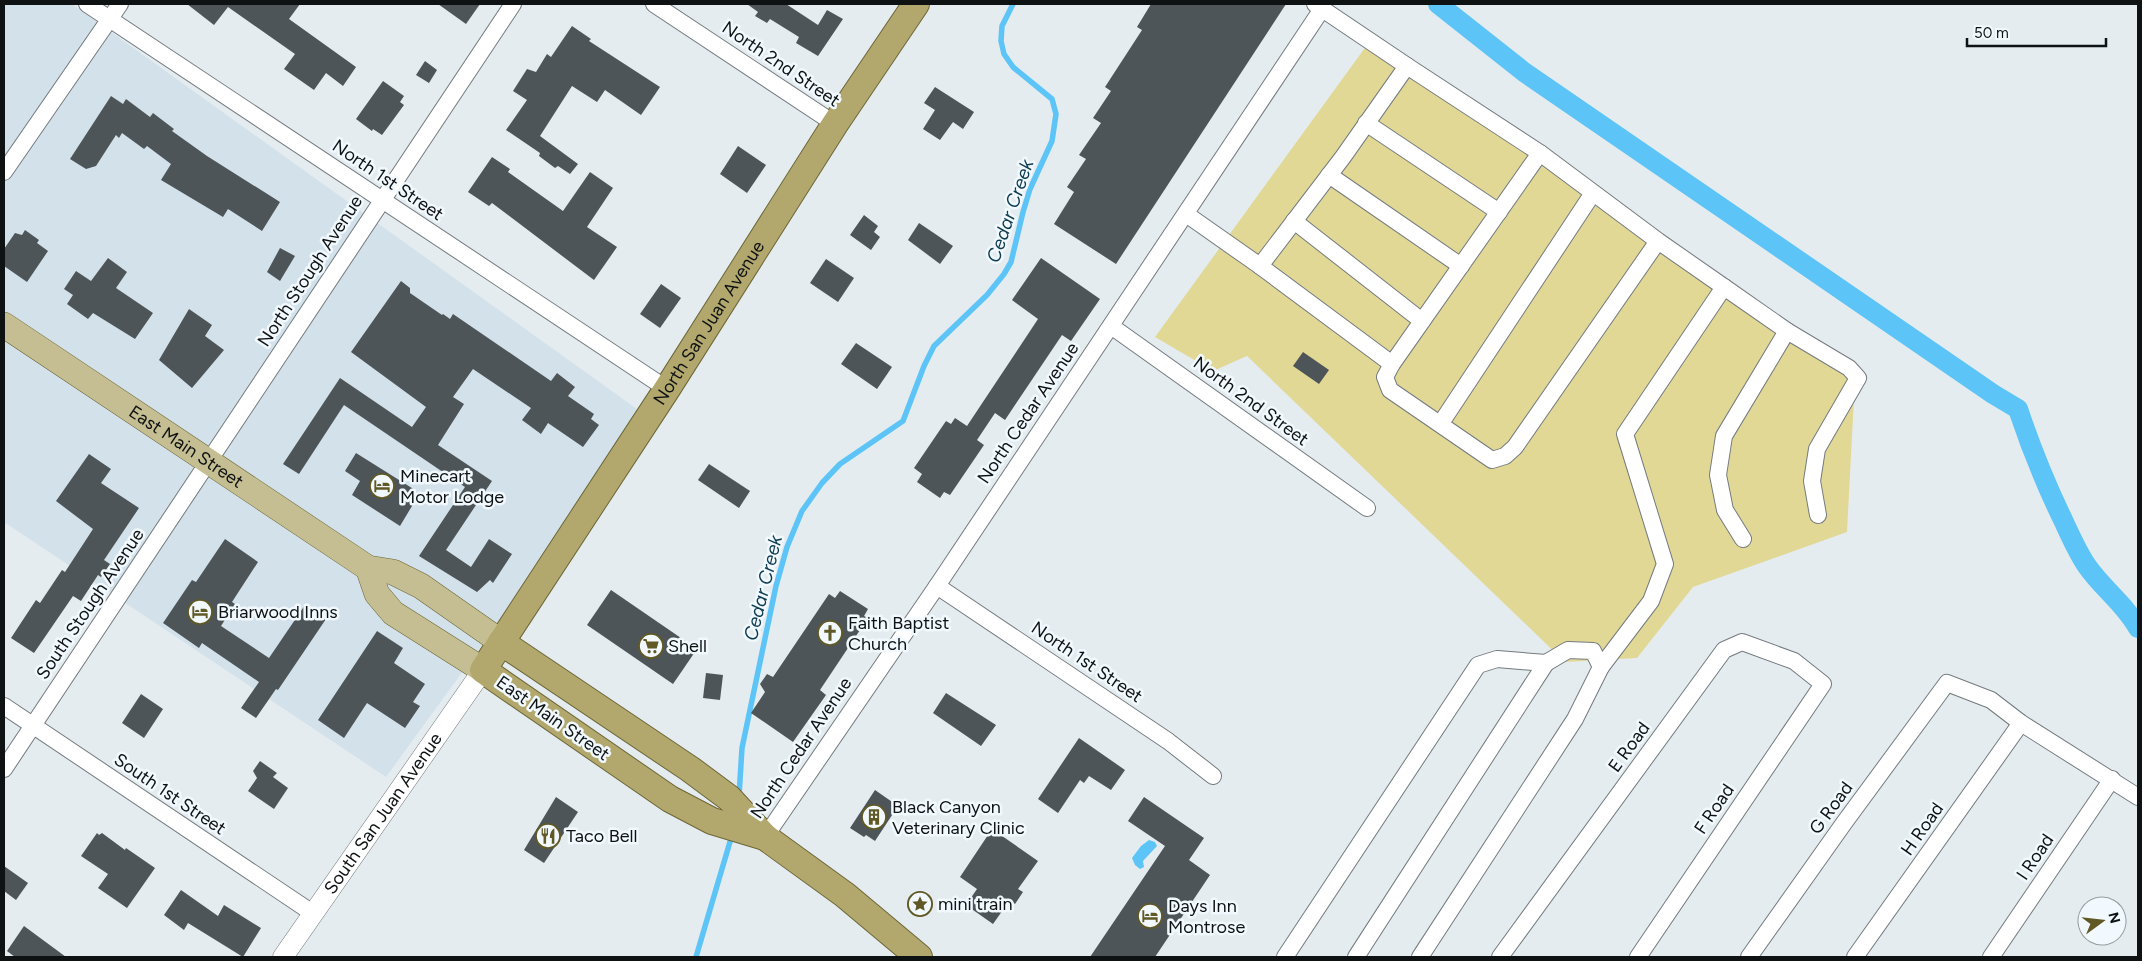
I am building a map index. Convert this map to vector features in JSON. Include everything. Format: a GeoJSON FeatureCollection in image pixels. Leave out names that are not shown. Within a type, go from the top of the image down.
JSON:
{"type":"FeatureCollection","features":[{"type":"Feature","properties":{"kind":"highway","name":"North San Juan Avenue"},"geometry":{"type":"LineString","coordinates":[[483,670],[667,390],[836,124],[916,4]]}},
{"type":"Feature","properties":{"kind":"highway","name":"East Main Street"},"geometry":{"type":"LineString","coordinates":[[501,642],[690,769],[729,798],[765,837],[845,896],[915,956]]}},
{"type":"Feature","properties":{"kind":"highway","name":"East Main Street"},"geometry":{"type":"LineString","coordinates":[[483,670],[670,799],[712,821],[765,837]]}},
{"type":"Feature","properties":{"kind":"main road","name":"East Main Street"},"geometry":{"type":"LineString","coordinates":[[4,325],[368,568],[393,572],[421,586],[501,642]]}},
{"type":"Feature","properties":{"kind":"main road","name":"East Main Street"},"geometry":{"type":"LineString","coordinates":[[368,568],[377,594],[393,613],[483,670]]}},
{"type":"Feature","properties":{"kind":"street","name":"North 1st Street"},"geometry":{"type":"LineString","coordinates":[[88,4],[667,390]]}},
{"type":"Feature","properties":{"kind":"street"},"geometry":{"type":"LineString","coordinates":[[4,172],[120,4]]}},
{"type":"Feature","properties":{"kind":"street","name":"North Stough Avenue"},"geometry":{"type":"LineString","coordinates":[[209,462],[513,4]]}},
{"type":"Feature","properties":{"kind":"street","name":"North 2nd Street"},"geometry":{"type":"LineString","coordinates":[[654,4],[836,124]]}},
{"type":"Feature","properties":{"kind":"street"},"geometry":{"type":"LineString","coordinates":[[1318,6],[1540,153],[1658,241],[1787,331],[1849,368],[1858,378],[1817,449],[1812,481],[1818,515]]}},
{"type":"Feature","properties":{"kind":"street","name":"North Cedar Avenue"},"geometry":{"type":"LineString","coordinates":[[765,837],[937,586],[1186,214],[1318,6]]}},
{"type":"Feature","properties":{"kind":"street"},"geometry":{"type":"LineString","coordinates":[[1260,266],[1329,175],[1407,66]]}},
{"type":"Feature","properties":{"kind":"street"},"geometry":{"type":"LineString","coordinates":[[1366,123],[1498,212]]}},
{"type":"Feature","properties":{"kind":"street"},"geometry":{"type":"LineString","coordinates":[[1540,153],[1392,364],[1385,377],[1390,390],[1441,423],[1492,460],[1505,456],[1515,447],[1658,241]]}},
{"type":"Feature","properties":{"kind":"street"},"geometry":{"type":"LineString","coordinates":[[1329,175],[1461,266]]}},
{"type":"Feature","properties":{"kind":"street"},"geometry":{"type":"LineString","coordinates":[[1441,423],[1594,193]]}},
{"type":"Feature","properties":{"kind":"street"},"geometry":{"type":"LineString","coordinates":[[1186,214],[1260,266],[1392,364]]}},
{"type":"Feature","properties":{"kind":"street"},"geometry":{"type":"LineString","coordinates":[[1294,222],[1422,322]]}},
{"type":"Feature","properties":{"kind":"street"},"geometry":{"type":"LineString","coordinates":[[1420,957],[1575,719],[1601,667],[1651,601],[1664,564],[1625,434],[1724,287]]}},
{"type":"Feature","properties":{"kind":"street","name":"North 2nd Street"},"geometry":{"type":"LineString","coordinates":[[1111,326],[1367,508]]}},
{"type":"Feature","properties":{"kind":"street"},"geometry":{"type":"LineString","coordinates":[[1743,539],[1725,510],[1718,475],[1724,436],[1787,331]]}},
{"type":"Feature","properties":{"kind":"street","name":"South Stough Avenue"},"geometry":{"type":"LineString","coordinates":[[4,768],[209,462]]}},
{"type":"Feature","properties":{"kind":"street","name":"North 1st Street"},"geometry":{"type":"LineString","coordinates":[[937,586],[1168,741],[1213,776]]}},
{"type":"Feature","properties":{"kind":"street","name":"E Road"},"geometry":{"type":"LineString","coordinates":[[1500,957],[1724,650],[1742,642],[1794,661],[1823,684]]}},
{"type":"Feature","properties":{"kind":"street"},"geometry":{"type":"LineString","coordinates":[[1356,957],[1546,663],[1568,650],[1592,651],[1601,667]]}},
{"type":"Feature","properties":{"kind":"street"},"geometry":{"type":"LineString","coordinates":[[1285,957],[1478,665],[1497,659],[1546,663]]}},
{"type":"Feature","properties":{"kind":"street","name":"South San Juan Avenue"},"geometry":{"type":"LineString","coordinates":[[283,957],[483,670]]}},
{"type":"Feature","properties":{"kind":"street","name":"G Road"},"geometry":{"type":"LineString","coordinates":[[1749,957],[1947,683],[1991,700],[2021,723]]}},
{"type":"Feature","properties":{"kind":"street","name":"F Road"},"geometry":{"type":"LineString","coordinates":[[1638,957],[1823,684]]}},
{"type":"Feature","properties":{"kind":"street","name":"South 1st Street"},"geometry":{"type":"LineString","coordinates":[[4,706],[314,914]]}},
{"type":"Feature","properties":{"kind":"street"},"geometry":{"type":"LineString","coordinates":[[2021,723],[2138,797]]}},
{"type":"Feature","properties":{"kind":"street","name":"H Road"},"geometry":{"type":"LineString","coordinates":[[1855,957],[2021,723]]}},
{"type":"Feature","properties":{"kind":"street","name":"I Road"},"geometry":{"type":"LineString","coordinates":[[1991,957],[2112,780]]}},
{"type":"Feature","properties":{"kind":"shaded area"},"geometry":{"type":"Polygon","coordinates":[[[4,4],[72,4],[648,417],[386,777],[4,522],[4,4]]]}},
{"type":"Feature","properties":{"kind":"shaded area"},"geometry":{"type":"Polygon","coordinates":[[[1367,45],[1718,278],[1855,379],[1847,532],[1693,587],[1637,658],[1565,662],[1247,356],[1213,371],[1155,337],[1367,45]]]}},
{"type":"Feature","properties":{"kind":"water"},"geometry":{"type":"Polygon","coordinates":[[[1149,840],[1155,842],[1157,846],[1143,861],[1144,867],[1140,869],[1135,865],[1132,858],[1141,846],[1149,840]]]}},
{"type":"Feature","properties":{"kind":"building"},"geometry":{"type":"Polygon","coordinates":[[[187,4],[300,4],[289,19],[356,67],[343,86],[326,73],[314,90],[284,69],[295,54],[228,7],[214,25],[187,4]]]}},
{"type":"Feature","properties":{"kind":"building"},"geometry":{"type":"Polygon","coordinates":[[[438,4],[480,4],[466,24],[438,4]]]}},
{"type":"Feature","properties":{"kind":"building"},"geometry":{"type":"Polygon","coordinates":[[[747,4],[786,4],[818,25],[827,10],[843,19],[818,56],[796,43],[799,37],[770,19],[767,23],[755,16],[758,12],[747,4]]]}},
{"type":"Feature","properties":{"kind":"building"},"geometry":{"type":"Polygon","coordinates":[[[1151,4],[1286,4],[1116,264],[1054,224],[1074,192],[1067,187],[1086,159],[1079,155],[1101,123],[1093,118],[1111,91],[1105,87],[1142,30],[1137,27],[1151,4]]]}},
{"type":"Feature","properties":{"kind":"building"},"geometry":{"type":"Polygon","coordinates":[[[572,26],[591,39],[589,41],[660,87],[641,115],[605,90],[597,102],[572,86],[540,136],[578,164],[570,174],[558,166],[555,168],[539,156],[540,153],[506,130],[527,100],[513,91],[527,69],[536,72],[547,54],[551,57],[572,26]]]}},
{"type":"Feature","properties":{"kind":"building"},"geometry":{"type":"Polygon","coordinates":[[[425,61],[437,70],[429,83],[416,75],[425,61]]]}},
{"type":"Feature","properties":{"kind":"building"},"geometry":{"type":"Polygon","coordinates":[[[383,81],[404,96],[400,102],[404,105],[382,135],[373,129],[372,131],[356,119],[383,81]]]}},
{"type":"Feature","properties":{"kind":"building"},"geometry":{"type":"Polygon","coordinates":[[[935,87],[974,112],[963,129],[953,122],[940,140],[923,129],[935,110],[924,103],[935,87]]]}},
{"type":"Feature","properties":{"kind":"building"},"geometry":{"type":"Polygon","coordinates":[[[111,96],[123,104],[126,99],[150,117],[153,113],[174,129],[172,131],[207,156],[280,202],[262,231],[228,209],[223,217],[161,180],[171,164],[147,146],[144,149],[122,133],[119,138],[116,135],[96,166],[86,169],[70,159],[111,96]]]}},
{"type":"Feature","properties":{"kind":"building"},"geometry":{"type":"Polygon","coordinates":[[[738,146],[766,165],[747,193],[720,174],[738,146]]]}},
{"type":"Feature","properties":{"kind":"building"},"geometry":{"type":"Polygon","coordinates":[[[492,157],[510,169],[508,172],[563,211],[590,172],[613,188],[587,227],[617,247],[594,280],[492,203],[489,206],[468,192],[492,157]]]}},
{"type":"Feature","properties":{"kind":"building"},"geometry":{"type":"Polygon","coordinates":[[[864,215],[878,226],[874,232],[880,237],[871,250],[850,235],[864,215]]]}},
{"type":"Feature","properties":{"kind":"building"},"geometry":{"type":"Polygon","coordinates":[[[919,223],[953,246],[940,264],[908,240],[919,223]]]}},
{"type":"Feature","properties":{"kind":"building"},"geometry":{"type":"Polygon","coordinates":[[[25,230],[39,240],[37,243],[48,251],[27,282],[4,266],[4,249],[15,233],[22,235],[25,230]]]}},
{"type":"Feature","properties":{"kind":"building"},"geometry":{"type":"Polygon","coordinates":[[[280,248],[295,256],[280,281],[267,272],[280,248]]]}},
{"type":"Feature","properties":{"kind":"building"},"geometry":{"type":"Polygon","coordinates":[[[108,258],[127,272],[116,288],[153,313],[135,339],[93,313],[88,319],[67,304],[73,295],[64,289],[76,271],[91,281],[108,258]]]}},
{"type":"Feature","properties":{"kind":"building"},"geometry":{"type":"Polygon","coordinates":[[[1041,258],[1100,299],[1071,341],[1062,335],[1005,420],[995,413],[977,440],[984,445],[950,495],[944,492],[940,498],[917,482],[922,474],[914,468],[946,421],[951,424],[955,418],[967,426],[1038,319],[1012,300],[1041,258]]]}},
{"type":"Feature","properties":{"kind":"building"},"geometry":{"type":"Polygon","coordinates":[[[826,259],[854,278],[838,302],[810,283],[826,259]]]}},
{"type":"Feature","properties":{"kind":"building"},"geometry":{"type":"Polygon","coordinates":[[[401,281],[410,288],[410,293],[442,315],[450,319],[453,314],[551,381],[557,373],[575,387],[568,396],[594,414],[591,419],[599,425],[583,447],[548,423],[541,434],[522,420],[531,408],[473,369],[453,397],[464,404],[438,445],[492,481],[446,550],[471,567],[489,539],[512,554],[493,583],[490,580],[477,592],[419,556],[465,487],[344,405],[299,474],[283,464],[340,378],[412,427],[426,407],[351,352],[401,281]]]}},
{"type":"Feature","properties":{"kind":"building"},"geometry":{"type":"Polygon","coordinates":[[[661,284],[681,298],[660,328],[640,314],[661,284]]]}},
{"type":"Feature","properties":{"kind":"building"},"geometry":{"type":"Polygon","coordinates":[[[189,309],[212,325],[205,336],[224,350],[192,388],[159,360],[189,309]]]}},
{"type":"Feature","properties":{"kind":"building"},"geometry":{"type":"Polygon","coordinates":[[[856,343],[892,367],[877,389],[841,364],[856,343]]]}},
{"type":"Feature","properties":{"kind":"building"},"geometry":{"type":"Polygon","coordinates":[[[1303,352],[1329,370],[1319,384],[1293,366],[1303,352]]]}},
{"type":"Feature","properties":{"kind":"building","name":"Minecart Motor Lodge"},"geometry":{"type":"Polygon","coordinates":[[[356,453],[415,490],[411,496],[415,501],[400,526],[352,495],[360,481],[345,471],[356,453]]]}},
{"type":"Feature","properties":{"kind":"building"},"geometry":{"type":"Polygon","coordinates":[[[89,454],[111,469],[101,483],[139,508],[104,560],[110,564],[101,577],[98,575],[81,601],[73,596],[34,653],[11,638],[36,600],[40,603],[62,570],[65,572],[93,529],[56,501],[89,454]]]}},
{"type":"Feature","properties":{"kind":"building"},"geometry":{"type":"Polygon","coordinates":[[[709,464],[750,491],[739,508],[698,480],[709,464]]]}},
{"type":"Feature","properties":{"kind":"building","name":"Briarwood Inns"},"geometry":{"type":"Polygon","coordinates":[[[225,539],[258,562],[232,602],[235,604],[221,626],[269,658],[305,605],[326,619],[278,690],[276,689],[256,718],[241,708],[259,682],[202,643],[199,648],[163,623],[192,580],[196,582],[225,539]]]}},
{"type":"Feature","properties":{"kind":"building"},"geometry":{"type":"Polygon","coordinates":[[[611,590],[697,649],[673,684],[587,625],[611,590]]]}},
{"type":"Feature","properties":{"kind":"building"},"geometry":{"type":"Polygon","coordinates":[[[840,591],[868,609],[864,616],[868,618],[820,690],[826,695],[793,742],[751,713],[765,692],[760,684],[767,674],[773,677],[829,594],[835,598],[840,591]]]}},
{"type":"Feature","properties":{"kind":"building"},"geometry":{"type":"Polygon","coordinates":[[[377,631],[403,648],[394,663],[425,684],[413,702],[420,706],[405,728],[367,703],[344,738],[318,720],[377,631]]]}},
{"type":"Feature","properties":{"kind":"building"},"geometry":{"type":"Polygon","coordinates":[[[706,673],[723,675],[720,700],[703,698],[706,673]]]}},
{"type":"Feature","properties":{"kind":"building"},"geometry":{"type":"Polygon","coordinates":[[[946,693],[996,725],[981,746],[933,713],[946,693]]]}},
{"type":"Feature","properties":{"kind":"building"},"geometry":{"type":"Polygon","coordinates":[[[141,694],[163,709],[144,738],[122,723],[141,694]]]}},
{"type":"Feature","properties":{"kind":"building"},"geometry":{"type":"Polygon","coordinates":[[[1079,738],[1125,770],[1111,790],[1089,776],[1084,783],[1080,780],[1058,813],[1038,799],[1079,738]]]}},
{"type":"Feature","properties":{"kind":"building"},"geometry":{"type":"Polygon","coordinates":[[[260,761],[277,773],[273,777],[288,788],[274,809],[248,791],[257,778],[253,771],[260,761]]]}},
{"type":"Feature","properties":{"kind":"building","name":"Black Canyon Veterinary Clinic"},"geometry":{"type":"Polygon","coordinates":[[[875,790],[898,806],[875,841],[866,835],[864,837],[850,828],[875,790]]]}},
{"type":"Feature","properties":{"kind":"building","name":"Taco Bell"},"geometry":{"type":"Polygon","coordinates":[[[556,797],[578,812],[544,863],[524,850],[556,797]]]}},
{"type":"Feature","properties":{"kind":"building","name":"Days Inn Montrose"},"geometry":{"type":"Polygon","coordinates":[[[1144,797],[1204,838],[1189,860],[1210,875],[1155,957],[1090,957],[1165,846],[1128,821],[1144,797]]]}},
{"type":"Feature","properties":{"kind":"building"},"geometry":{"type":"Polygon","coordinates":[[[992,829],[1038,861],[1018,889],[1023,892],[1015,904],[1010,900],[993,924],[966,905],[977,889],[960,877],[992,829]]]}},
{"type":"Feature","properties":{"kind":"building"},"geometry":{"type":"Polygon","coordinates":[[[97,833],[99,835],[102,833],[125,850],[126,848],[155,868],[127,908],[98,888],[108,874],[81,856],[97,833]]]}},
{"type":"Feature","properties":{"kind":"building"},"geometry":{"type":"Polygon","coordinates":[[[4,866],[28,883],[16,900],[4,891],[4,866]]]}},
{"type":"Feature","properties":{"kind":"building"},"geometry":{"type":"Polygon","coordinates":[[[181,890],[218,916],[224,905],[261,928],[243,957],[188,923],[184,930],[164,915],[181,890]]]}},
{"type":"Feature","properties":{"kind":"building"},"geometry":{"type":"Polygon","coordinates":[[[24,926],[66,957],[15,957],[7,951],[24,926]]]}},
{"type":"Feature","properties":{"kind":"waterway","name":"Cedar Creek"},"geometry":{"type":"LineString","coordinates":[[739,796],[742,748],[776,586],[787,547],[802,511],[822,483],[840,464],[903,421],[924,366],[934,346],[987,295],[1011,262],[1030,189],[1052,141],[1056,114],[1052,99],[1013,67],[1004,54],[1001,41],[1002,26],[1013,4]]}},
{"type":"Feature","properties":{"kind":"waterway"},"geometry":{"type":"LineString","coordinates":[[1438,4],[1524,72],[1993,394],[2018,409],[2057,508],[2084,561],[2093,574],[2127,611],[2138,628]]}},
{"type":"Feature","properties":{"kind":"waterway","name":"Cedar Creek"},"geometry":{"type":"LineString","coordinates":[[696,957],[732,835]]}},
{"type":"Feature","properties":{"kind":"place","name":"Minecart Motor Lodge"},"geometry":{"type":"Point","coordinates":[382,486]}},
{"type":"Feature","properties":{"kind":"place","name":"Briarwood Inns"},"geometry":{"type":"Point","coordinates":[200,612]}},
{"type":"Feature","properties":{"kind":"place","name":"Faith Baptist Church"},"geometry":{"type":"Point","coordinates":[830,633]}},
{"type":"Feature","properties":{"kind":"place","name":"Shell"},"geometry":{"type":"Point","coordinates":[651,646]}},
{"type":"Feature","properties":{"kind":"place","name":"Black Canyon Veterinary Clinic"},"geometry":{"type":"Point","coordinates":[874,817]}},
{"type":"Feature","properties":{"kind":"place","name":"Taco Bell"},"geometry":{"type":"Point","coordinates":[548,836]}},
{"type":"Feature","properties":{"kind":"place","name":"mini train"},"geometry":{"type":"Point","coordinates":[920,904]}},
{"type":"Feature","properties":{"kind":"place","name":"Days Inn Montrose"},"geometry":{"type":"Point","coordinates":[1150,916]}}]}
